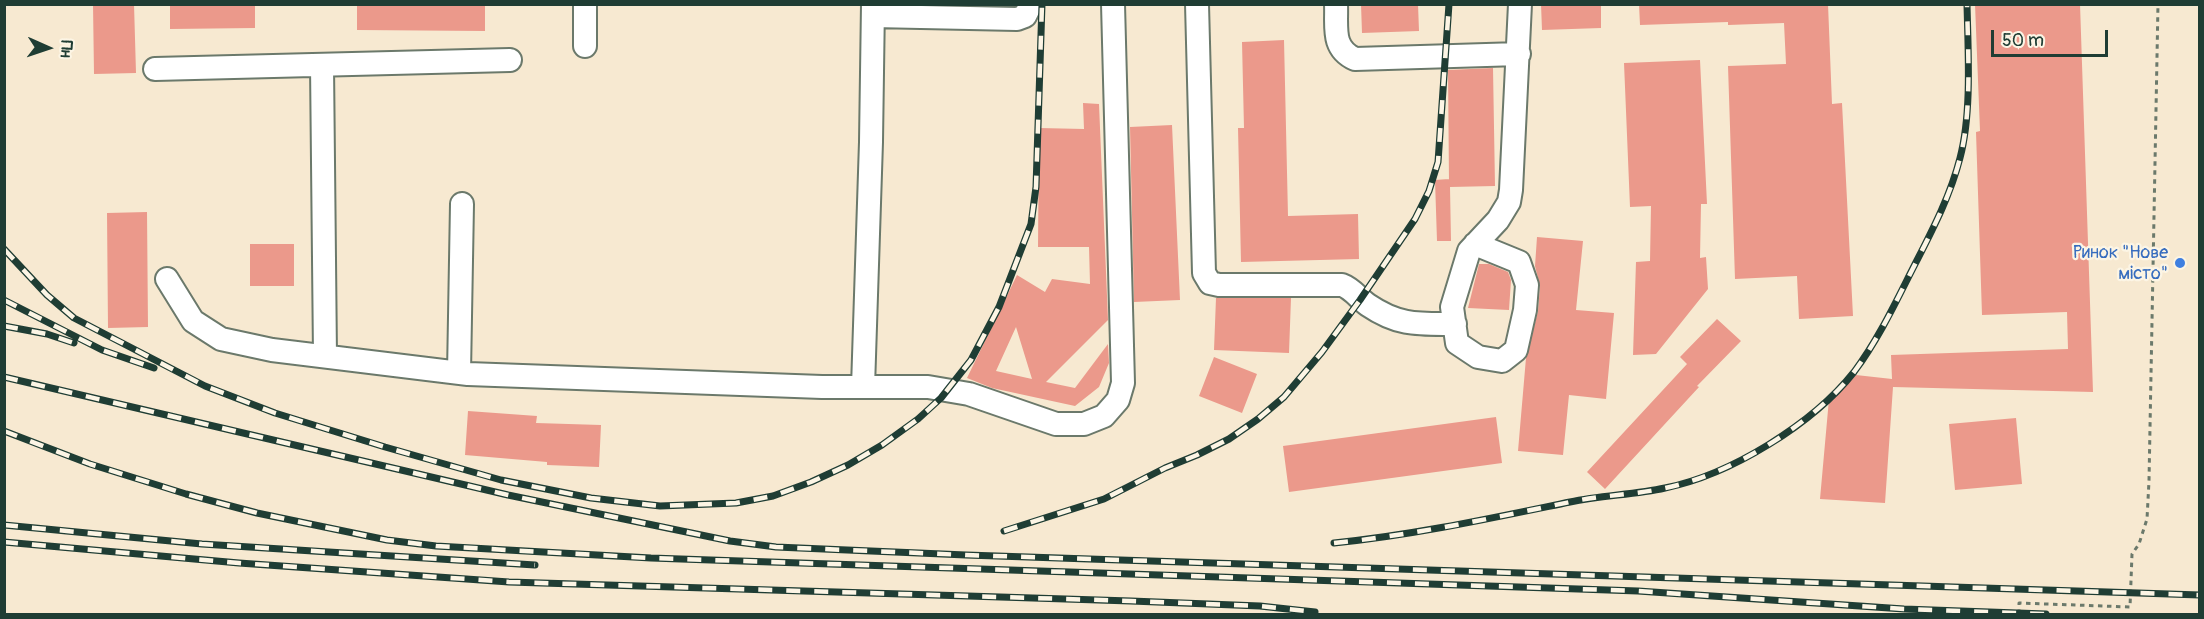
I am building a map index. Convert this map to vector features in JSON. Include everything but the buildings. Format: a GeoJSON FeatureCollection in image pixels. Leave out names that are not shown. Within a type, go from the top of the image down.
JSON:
{"type":"FeatureCollection","features":[{"type":"Feature","properties":{"kind":"lane"},"geometry":{"type":"LineString","coordinates":[[585,4],[585,46]]}},
{"type":"Feature","properties":{"kind":"lane"},"geometry":{"type":"LineString","coordinates":[[863,387],[873,10],[1017,19],[1025,16],[1031,4]]}},
{"type":"Feature","properties":{"kind":"lane"},"geometry":{"type":"LineString","coordinates":[[167,279],[193,321],[221,339],[272,350],[459,373],[822,387],[928,387],[969,394],[1056,424],[1084,424],[1104,416],[1118,400],[1123,384],[1113,4]]}},
{"type":"Feature","properties":{"kind":"lane"},"geometry":{"type":"LineString","coordinates":[[1197,4],[1204,273],[1210,283],[1220,285],[1342,285],[1352,288],[1360,300],[1387,317],[1418,324],[1455,324]]}},
{"type":"Feature","properties":{"kind":"lane"},"geometry":{"type":"LineString","coordinates":[[1336,4],[1338,45],[1345,54],[1355,58],[1519,54]]}},
{"type":"Feature","properties":{"kind":"lane"},"geometry":{"type":"LineString","coordinates":[[1475,244],[1519,262],[1527,285],[1525,310],[1516,350],[1502,361],[1478,357],[1457,343],[1452,307],[1469,251],[1475,244],[1498,220],[1509,202],[1512,190],[1520,4]]}},
{"type":"Feature","properties":{"kind":"lane"},"geometry":{"type":"LineString","coordinates":[[155,69],[510,60]]}},
{"type":"Feature","properties":{"kind":"lane"},"geometry":{"type":"LineString","coordinates":[[322,65],[325,356]]}},
{"type":"Feature","properties":{"kind":"lane"},"geometry":{"type":"LineString","coordinates":[[459,373],[462,204]]}},
{"type":"Feature","properties":{"kind":"path"},"geometry":{"type":"LineString","coordinates":[[2019,615],[2019,603],[2130,607],[2132,558],[2147,519],[2149,481],[2158,4]]}},
{"type":"Feature","properties":{"kind":"railway"},"geometry":{"type":"LineString","coordinates":[[4,249],[47,295],[74,318],[205,386],[275,413],[501,480],[591,498],[660,506],[736,503],[773,496],[848,465],[882,445],[918,419],[941,398],[971,360],[999,307],[1031,224],[1036,187],[1042,4]]}},
{"type":"Feature","properties":{"kind":"railway"},"geometry":{"type":"LineString","coordinates":[[1004,531],[1104,499],[1229,439],[1284,397],[1322,352],[1415,219],[1429,191],[1438,162],[1449,4]]}},
{"type":"Feature","properties":{"kind":"railway"},"geometry":{"type":"LineString","coordinates":[[1334,543],[1423,531],[1582,500],[1665,488],[1716,472],[1743,459],[1768,445],[1816,410],[1854,372],[1876,339],[1930,235],[1950,190],[1960,158],[1966,122],[1967,4]]}},
{"type":"Feature","properties":{"kind":"railway"},"geometry":{"type":"LineString","coordinates":[[4,300],[102,350],[154,368]]}},
{"type":"Feature","properties":{"kind":"railway"},"geometry":{"type":"LineString","coordinates":[[4,326],[47,334],[74,343]]}},
{"type":"Feature","properties":{"kind":"railway"},"geometry":{"type":"LineString","coordinates":[[4,377],[508,495],[730,541],[776,547],[2200,595]]}},
{"type":"Feature","properties":{"kind":"railway"},"geometry":{"type":"LineString","coordinates":[[4,431],[90,464],[257,513],[387,540],[436,546],[651,558],[1638,591],[1904,609],[2046,614]]}},
{"type":"Feature","properties":{"kind":"railway"},"geometry":{"type":"LineString","coordinates":[[4,525],[202,544],[535,565]]}},
{"type":"Feature","properties":{"kind":"railway"},"geometry":{"type":"LineString","coordinates":[[4,542],[239,563],[509,582],[1131,601],[1260,606],[1315,612]]}},
{"type":"Feature","properties":{"kind":"place","name":"Ринок \"Нове місто\""},"geometry":{"type":"Point","coordinates":[2180,263]}}]}
